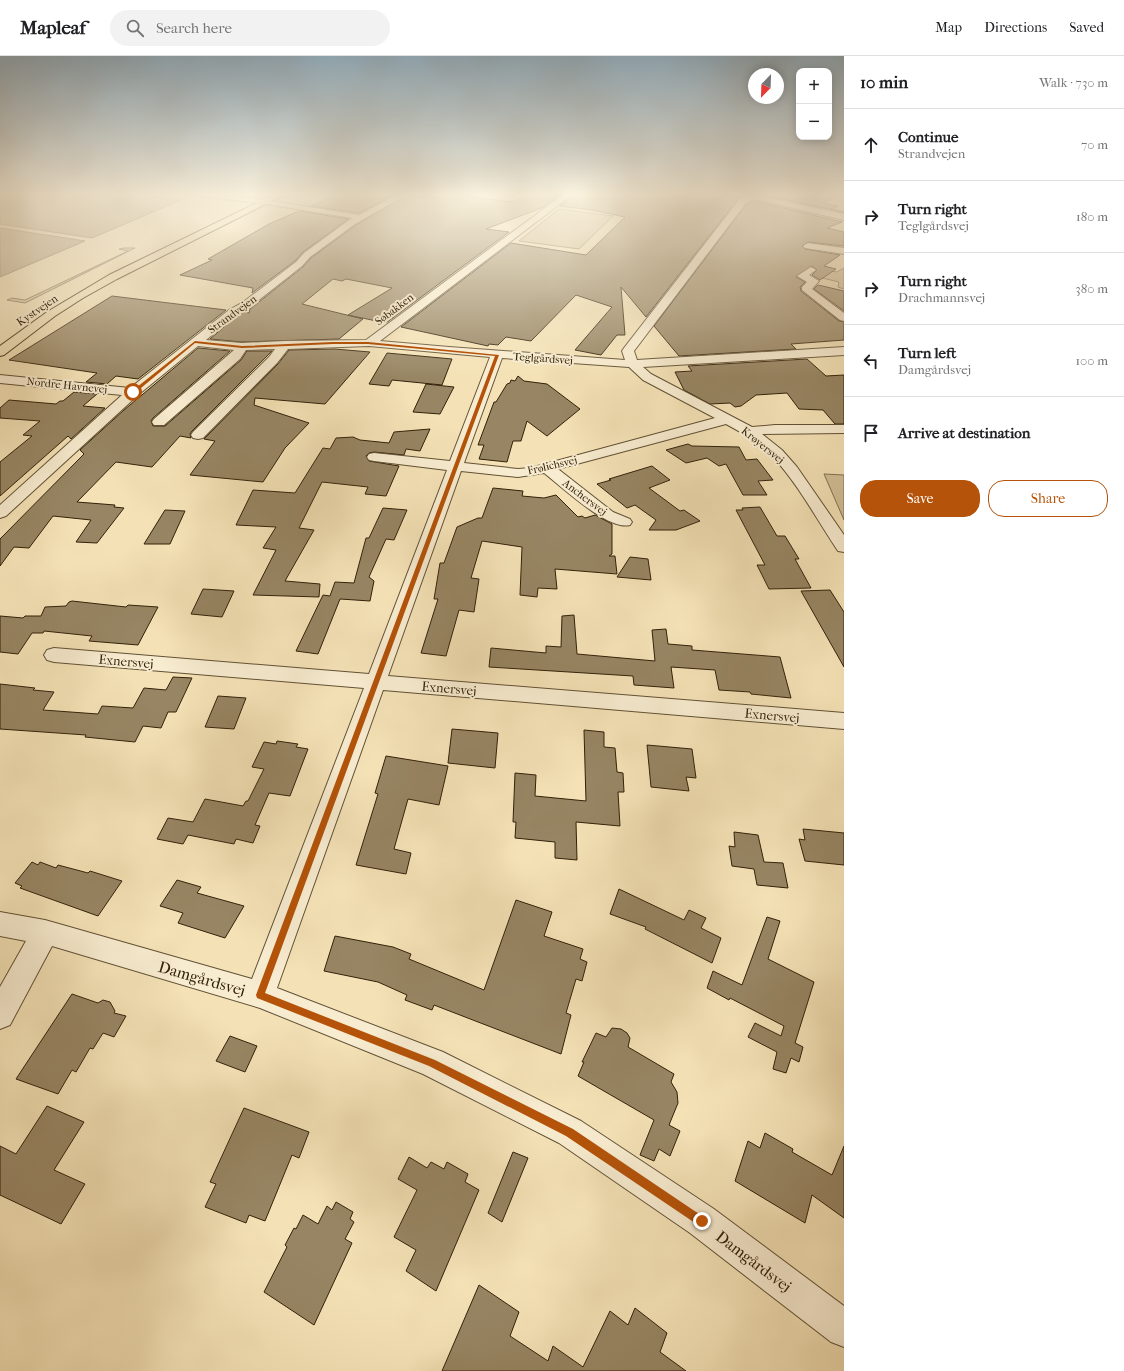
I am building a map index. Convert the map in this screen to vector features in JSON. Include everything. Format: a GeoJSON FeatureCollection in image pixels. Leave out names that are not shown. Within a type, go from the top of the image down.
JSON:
{"type":"FeatureCollection","features":[{"type":"Feature","properties":{"kind":"main road","name":"Kystvejen"},"geometry":{"type":"LineString","coordinates":[[44,306],[93,279],[144,255]]}},
{"type":"Feature","properties":{"kind":"main road","name":"Kystvejen"},"geometry":{"type":"LineString","coordinates":[[0,352],[51,314],[79,296],[155,255]]}},
{"type":"Feature","properties":{"kind":"street","name":"Strandvejen"},"geometry":{"type":"LineString","coordinates":[[0,513],[133,392],[233,312],[251,301],[300,264],[307,255]]}},
{"type":"Feature","properties":{"kind":"street","name":"Søbakken"},"geometry":{"type":"LineString","coordinates":[[368,343],[486,255]]}},
{"type":"Feature","properties":{"kind":"street"},"geometry":{"type":"LineString","coordinates":[[632,364],[628,351],[701,255]]}},
{"type":"Feature","properties":{"kind":"street"},"geometry":{"type":"LineString","coordinates":[[811,270],[802,276],[814,281],[807,287],[807,290],[844,318]]}},
{"type":"Feature","properties":{"kind":"street","name":"Teglgårdsvej"},"geometry":{"type":"LineString","coordinates":[[195,342],[242,347],[285,344],[368,343],[497,355],[632,364],[844,351]]}},
{"type":"Feature","properties":{"kind":"street"},"geometry":{"type":"LineString","coordinates":[[198,435],[273,360],[285,344]]}},
{"type":"Feature","properties":{"kind":"street"},"geometry":{"type":"LineString","coordinates":[[158,422],[236,356],[242,347]]}},
{"type":"Feature","properties":{"kind":"street"},"geometry":{"type":"LineString","coordinates":[[260,995],[497,355]]}},
{"type":"Feature","properties":{"kind":"street","name":"Krøyersvej"},"geometry":{"type":"LineString","coordinates":[[632,364],[647,377],[750,431],[777,453],[792,470],[844,547]]}},
{"type":"Feature","properties":{"kind":"street","name":"Nordre Havnevej"},"geometry":{"type":"LineString","coordinates":[[0,379],[133,392]]}},
{"type":"Feature","properties":{"kind":"street","name":"Frølichsvej"},"geometry":{"type":"LineString","coordinates":[[374,457],[518,473],[531,472],[726,419]]}},
{"type":"Feature","properties":{"kind":"street"},"geometry":{"type":"LineString","coordinates":[[750,431],[775,429],[844,430]]}},
{"type":"Feature","properties":{"kind":"street","name":"Anchersvej"},"geometry":{"type":"LineString","coordinates":[[547,468],[607,515],[624,522]]}},
{"type":"Feature","properties":{"kind":"street","name":"Exnersvej"},"geometry":{"type":"LineString","coordinates":[[54,655],[844,721]]}},
{"type":"Feature","properties":{"kind":"street","name":"Damgårdsvej"},"geometry":{"type":"LineString","coordinates":[[0,924],[45,932],[260,995],[432,1063],[570,1132],[702,1221],[844,1329]]}},
{"type":"Feature","properties":{"kind":"street"},"geometry":{"type":"LineString","coordinates":[[0,1015],[45,932]]}},
{"type":"Feature","properties":{"kind":"shaded area"},"geometry":{"type":"Polygon","coordinates":[[[0,255],[51,255],[0,277],[0,255]]]}},
{"type":"Feature","properties":{"kind":"shaded area"},"geometry":{"type":"Polygon","coordinates":[[[120,255],[25,303],[7,300],[12,298],[25,300],[120,255]]]}},
{"type":"Feature","properties":{"kind":"shaded area"},"geometry":{"type":"Polygon","coordinates":[[[844,268],[844,289],[838,287],[839,282],[818,277],[828,270],[837,272],[844,268]]]}},
{"type":"Feature","properties":{"kind":"shaded area"},"geometry":{"type":"Polygon","coordinates":[[[824,474],[844,475],[844,520],[824,474]]]}},
{"type":"Feature","properties":{"kind":"building"},"geometry":{"type":"Polygon","coordinates":[[[214,255],[300,255],[295,261],[252,293],[253,288],[180,275],[212,260],[208,259],[214,255]]]}},
{"type":"Feature","properties":{"kind":"building"},"geometry":{"type":"Polygon","coordinates":[[[315,255],[477,255],[386,323],[348,315],[392,288],[346,279],[342,281],[333,279],[302,304],[363,319],[339,339],[242,342],[210,339],[238,315],[243,312],[249,313],[250,309],[303,267],[315,255]]]}},
{"type":"Feature","properties":{"kind":"building"},"geometry":{"type":"Polygon","coordinates":[[[495,255],[694,255],[646,317],[621,287],[625,335],[617,335],[601,355],[575,350],[612,307],[576,295],[531,341],[506,337],[498,345],[489,344],[488,346],[401,327],[495,255]]]}},
{"type":"Feature","properties":{"kind":"building"},"geometry":{"type":"Polygon","coordinates":[[[708,255],[839,255],[824,266],[836,269],[820,280],[812,275],[817,270],[812,266],[796,277],[805,282],[800,287],[801,291],[839,321],[844,322],[844,340],[791,344],[796,349],[679,356],[654,326],[708,255]]]}},
{"type":"Feature","properties":{"kind":"building"},"geometry":{"type":"Polygon","coordinates":[[[818,285],[844,291],[844,311],[814,289],[818,285]]]}},
{"type":"Feature","properties":{"kind":"building"},"geometry":{"type":"Polygon","coordinates":[[[112,296],[226,310],[138,379],[116,376],[107,384],[86,382],[97,373],[9,360],[112,296]]]}},
{"type":"Feature","properties":{"kind":"building"},"geometry":{"type":"Polygon","coordinates":[[[198,348],[230,351],[153,418],[151,421],[153,426],[165,426],[241,360],[247,351],[272,351],[192,431],[190,434],[191,438],[180,436],[152,467],[116,462],[77,502],[115,505],[114,507],[124,508],[97,543],[76,542],[91,520],[53,516],[29,548],[14,547],[0,566],[0,539],[84,454],[80,450],[124,410],[198,348]]]}},
{"type":"Feature","properties":{"kind":"building"},"geometry":{"type":"Polygon","coordinates":[[[335,349],[370,352],[325,404],[255,398],[254,405],[309,423],[285,448],[263,482],[190,475],[215,441],[204,439],[278,364],[289,350],[335,349]]]}},
{"type":"Feature","properties":{"kind":"building"},"geometry":{"type":"Polygon","coordinates":[[[387,353],[452,359],[442,385],[392,380],[389,386],[369,384],[387,353]]]}},
{"type":"Feature","properties":{"kind":"building"},"geometry":{"type":"Polygon","coordinates":[[[807,359],[826,376],[844,375],[844,424],[835,424],[823,410],[799,409],[787,393],[756,395],[741,406],[735,407],[730,403],[710,404],[684,390],[675,372],[692,371],[688,366],[807,359]]]}},
{"type":"Feature","properties":{"kind":"building"},"geometry":{"type":"Polygon","coordinates":[[[518,376],[524,381],[547,384],[580,409],[547,436],[527,421],[521,441],[513,441],[507,462],[479,459],[484,445],[478,445],[494,402],[496,402],[507,384],[510,383],[511,380],[515,381],[518,376]]]}},
{"type":"Feature","properties":{"kind":"building"},"geometry":{"type":"Polygon","coordinates":[[[426,384],[454,387],[440,414],[413,412],[426,384]]]}},
{"type":"Feature","properties":{"kind":"building"},"geometry":{"type":"Polygon","coordinates":[[[74,392],[97,394],[83,406],[105,408],[71,439],[68,436],[0,496],[0,462],[32,436],[23,435],[40,421],[0,418],[0,408],[9,400],[56,404],[63,401],[74,392]]]}},
{"type":"Feature","properties":{"kind":"building"},"geometry":{"type":"Polygon","coordinates":[[[430,429],[420,451],[406,449],[404,455],[374,452],[369,453],[366,456],[369,461],[399,466],[386,496],[365,494],[368,487],[322,482],[299,528],[314,530],[285,581],[320,584],[319,597],[253,595],[276,550],[263,548],[276,527],[236,525],[253,490],[295,493],[323,448],[330,449],[336,438],[353,437],[360,440],[389,443],[394,432],[430,429]]]}},
{"type":"Feature","properties":{"kind":"building"},"geometry":{"type":"Polygon","coordinates":[[[688,444],[692,446],[739,447],[746,460],[757,459],[773,480],[758,481],[767,495],[743,495],[726,464],[719,466],[707,458],[686,463],[666,450],[688,444]]]}},
{"type":"Feature","properties":{"kind":"building"},"geometry":{"type":"Polygon","coordinates":[[[652,466],[670,480],[649,488],[680,511],[684,510],[700,521],[676,530],[649,530],[656,520],[635,505],[627,508],[597,484],[652,466]]]}},
{"type":"Feature","properties":{"kind":"building"},"geometry":{"type":"Polygon","coordinates":[[[493,488],[523,491],[522,496],[544,498],[556,495],[578,517],[582,516],[585,518],[595,515],[612,524],[612,554],[609,556],[615,556],[617,574],[555,569],[557,589],[538,588],[537,597],[520,595],[522,547],[482,541],[471,578],[479,579],[474,612],[459,610],[446,656],[421,653],[438,599],[434,599],[440,563],[444,563],[457,527],[478,518],[482,518],[493,488]]]}},
{"type":"Feature","properties":{"kind":"building"},"geometry":{"type":"Polygon","coordinates":[[[760,507],[777,536],[785,536],[799,559],[795,559],[811,588],[769,589],[757,565],[765,565],[736,510],[743,510],[742,508],[760,507]]]}},
{"type":"Feature","properties":{"kind":"building"},"geometry":{"type":"Polygon","coordinates":[[[383,508],[407,510],[394,540],[386,539],[369,577],[374,581],[370,601],[340,599],[318,654],[296,651],[323,595],[330,596],[335,582],[354,583],[366,538],[369,538],[383,508]]]}},
{"type":"Feature","properties":{"kind":"building"},"geometry":{"type":"Polygon","coordinates":[[[165,510],[185,511],[170,544],[144,544],[165,510]]]}},
{"type":"Feature","properties":{"kind":"building"},"geometry":{"type":"Polygon","coordinates":[[[630,557],[648,559],[651,580],[617,577],[630,557]]]}},
{"type":"Feature","properties":{"kind":"building"},"geometry":{"type":"Polygon","coordinates":[[[203,589],[234,591],[222,617],[191,614],[203,589]]]}},
{"type":"Feature","properties":{"kind":"building"},"geometry":{"type":"Polygon","coordinates":[[[830,590],[844,612],[844,667],[801,591],[830,590]]]}},
{"type":"Feature","properties":{"kind":"building"},"geometry":{"type":"Polygon","coordinates":[[[72,601],[126,607],[128,605],[158,607],[138,645],[89,641],[92,636],[44,631],[43,633],[32,633],[18,654],[0,652],[0,616],[23,618],[25,616],[41,616],[45,607],[66,606],[72,601]]]}},
{"type":"Feature","properties":{"kind":"building"},"geometry":{"type":"Polygon","coordinates":[[[574,615],[577,654],[655,661],[652,630],[666,629],[668,644],[692,646],[692,650],[780,657],[791,698],[751,694],[750,692],[719,690],[715,670],[671,667],[674,688],[634,685],[633,676],[489,667],[491,648],[546,653],[546,646],[561,647],[562,616],[574,615]]]}},
{"type":"Feature","properties":{"kind":"building"},"geometry":{"type":"Polygon","coordinates":[[[173,677],[192,678],[176,712],[168,712],[161,728],[143,726],[135,742],[85,737],[86,735],[0,729],[0,684],[54,692],[43,710],[98,714],[102,706],[133,708],[144,688],[166,690],[173,677]]]}},
{"type":"Feature","properties":{"kind":"building"},"geometry":{"type":"Polygon","coordinates":[[[218,696],[246,698],[234,729],[205,727],[218,696]]]}},
{"type":"Feature","properties":{"kind":"building"},"geometry":{"type":"Polygon","coordinates":[[[452,729],[498,733],[495,768],[448,763],[452,729]]]}},
{"type":"Feature","properties":{"kind":"building"},"geometry":{"type":"Polygon","coordinates":[[[584,730],[604,732],[604,747],[615,748],[617,772],[623,773],[624,792],[618,792],[620,826],[576,822],[577,860],[555,858],[555,842],[515,838],[516,822],[513,822],[515,773],[536,775],[535,796],[586,801],[584,730]]]}},
{"type":"Feature","properties":{"kind":"building"},"geometry":{"type":"Polygon","coordinates":[[[277,741],[298,744],[296,747],[308,749],[290,796],[269,793],[255,825],[260,826],[253,843],[236,839],[234,844],[188,835],[183,844],[157,839],[168,818],[193,822],[205,799],[243,806],[246,801],[248,801],[264,769],[252,767],[264,742],[276,744],[277,741]]]}},
{"type":"Feature","properties":{"kind":"building"},"geometry":{"type":"Polygon","coordinates":[[[647,745],[692,749],[696,778],[686,777],[689,791],[651,787],[647,745]]]}},
{"type":"Feature","properties":{"kind":"building"},"geometry":{"type":"Polygon","coordinates":[[[386,756],[448,766],[439,805],[408,799],[394,849],[411,853],[406,874],[356,865],[378,794],[375,793],[386,756]]]}},
{"type":"Feature","properties":{"kind":"building"},"geometry":{"type":"Polygon","coordinates":[[[803,829],[844,833],[844,865],[805,861],[799,839],[805,840],[803,829]]]}},
{"type":"Feature","properties":{"kind":"building"},"geometry":{"type":"Polygon","coordinates":[[[734,832],[758,835],[764,862],[783,863],[788,888],[757,885],[754,869],[732,866],[729,846],[735,847],[734,832]]]}},
{"type":"Feature","properties":{"kind":"building"},"geometry":{"type":"Polygon","coordinates":[[[32,862],[38,865],[40,862],[56,868],[58,865],[88,873],[90,871],[122,881],[98,916],[20,888],[22,886],[15,883],[32,862]]]}},
{"type":"Feature","properties":{"kind":"building"},"geometry":{"type":"Polygon","coordinates":[[[177,880],[201,887],[197,893],[244,906],[225,938],[178,923],[183,913],[160,906],[177,880]]]}},
{"type":"Feature","properties":{"kind":"building"},"geometry":{"type":"Polygon","coordinates":[[[619,889],[684,920],[689,910],[706,918],[701,928],[721,938],[712,963],[645,929],[646,927],[610,914],[619,889]]]}},
{"type":"Feature","properties":{"kind":"building"},"geometry":{"type":"Polygon","coordinates":[[[516,900],[552,912],[544,936],[583,949],[580,959],[587,962],[582,981],[576,979],[566,1013],[571,1015],[561,1054],[434,1005],[432,1010],[405,1000],[407,995],[378,982],[324,971],[335,936],[393,947],[411,954],[409,959],[484,990],[516,900]]]}},
{"type":"Feature","properties":{"kind":"building"},"geometry":{"type":"Polygon","coordinates":[[[767,917],[780,921],[768,959],[814,982],[795,1043],[803,1047],[799,1062],[791,1058],[786,1073],[773,1069],[777,1052],[748,1037],[755,1023],[781,1036],[784,1026],[730,998],[729,1000],[707,988],[713,971],[742,985],[767,917]]]}},
{"type":"Feature","properties":{"kind":"building"},"geometry":{"type":"Polygon","coordinates":[[[72,994],[98,1003],[103,1000],[110,1002],[115,1011],[114,1013],[126,1016],[114,1037],[103,1033],[93,1049],[90,1048],[76,1072],[72,1070],[58,1094],[16,1079],[72,994]]]}},
{"type":"Feature","properties":{"kind":"building"},"geometry":{"type":"Polygon","coordinates":[[[612,1028],[621,1029],[627,1033],[630,1038],[628,1047],[674,1074],[671,1082],[677,1092],[678,1103],[669,1125],[680,1131],[670,1156],[659,1149],[654,1161],[640,1155],[654,1120],[578,1076],[584,1062],[582,1062],[596,1033],[606,1037],[612,1028]]]}},
{"type":"Feature","properties":{"kind":"building"},"geometry":{"type":"Polygon","coordinates":[[[230,1036],[257,1046],[245,1072],[216,1061],[230,1036]]]}},
{"type":"Feature","properties":{"kind":"building"},"geometry":{"type":"Polygon","coordinates":[[[47,1106],[84,1122],[54,1170],[85,1184],[61,1224],[0,1195],[0,1146],[16,1154],[47,1106]]]}},
{"type":"Feature","properties":{"kind":"building"},"geometry":{"type":"Polygon","coordinates":[[[244,1108],[309,1132],[299,1158],[292,1155],[265,1221],[249,1215],[246,1223],[205,1207],[216,1184],[210,1182],[244,1108]]]}},
{"type":"Feature","properties":{"kind":"building"},"geometry":{"type":"Polygon","coordinates":[[[765,1133],[793,1149],[792,1152],[832,1175],[844,1146],[844,1218],[812,1195],[805,1223],[735,1181],[748,1141],[760,1148],[765,1133]]]}},
{"type":"Feature","properties":{"kind":"building"},"geometry":{"type":"Polygon","coordinates":[[[513,1152],[528,1158],[502,1222],[488,1213],[513,1152]]]}},
{"type":"Feature","properties":{"kind":"building"},"geometry":{"type":"Polygon","coordinates":[[[409,1157],[427,1168],[431,1162],[444,1169],[447,1162],[468,1174],[465,1182],[479,1190],[436,1291],[406,1271],[416,1250],[394,1237],[417,1190],[398,1179],[409,1157]]]}},
{"type":"Feature","properties":{"kind":"building"},"geometry":{"type":"Polygon","coordinates":[[[336,1202],[353,1212],[350,1219],[354,1222],[345,1239],[352,1243],[314,1325],[264,1292],[287,1247],[285,1245],[294,1228],[296,1229],[303,1215],[318,1224],[327,1206],[332,1210],[336,1202]]]}},
{"type":"Feature","properties":{"kind":"building"},"geometry":{"type":"Polygon","coordinates":[[[479,1285],[519,1312],[510,1336],[548,1361],[553,1346],[583,1367],[610,1311],[628,1325],[635,1308],[667,1333],[660,1352],[686,1371],[442,1371],[479,1285]]]}},
{"type":"Feature","properties":{"kind":"route"},"geometry":{"type":"LineString","coordinates":[[133,392],[195,342],[221,346],[242,347],[285,344],[368,343],[497,355],[260,995],[432,1063],[570,1132],[702,1221]]}}]}
